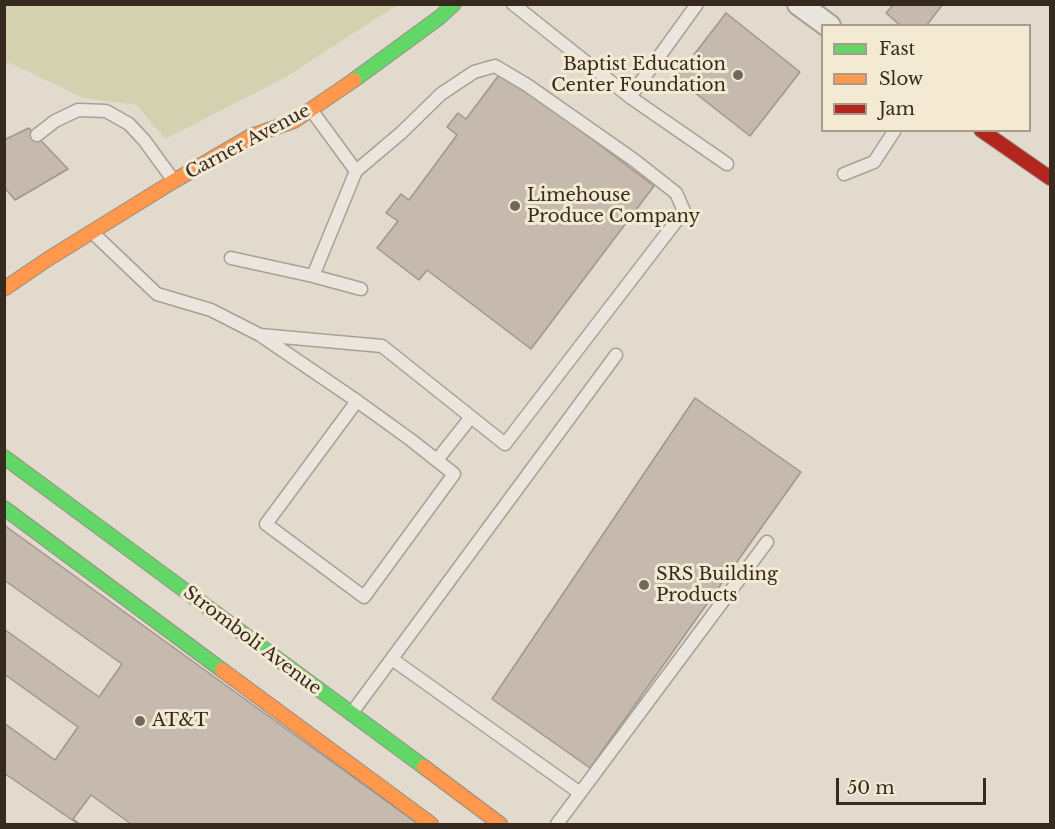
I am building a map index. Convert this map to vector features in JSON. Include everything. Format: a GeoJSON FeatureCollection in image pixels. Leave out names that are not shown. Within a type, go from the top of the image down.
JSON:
{"type":"FeatureCollection","features":[{"type":"Feature","properties":{"kind":"street","name":"Carner Avenue"},"geometry":{"type":"LineString","coordinates":[[4,289],[174,181],[251,136],[294,121],[432,16],[454,4]]}},
{"type":"Feature","properties":{"kind":"street"},"geometry":{"type":"LineString","coordinates":[[799,4],[826,24]]}},
{"type":"Feature","properties":{"kind":"street"},"geometry":{"type":"LineString","coordinates":[[984,132],[1050,176]]}},
{"type":"Feature","properties":{"kind":"street","name":"Stromboli Avenue"},"geometry":{"type":"LineString","coordinates":[[4,457],[500,825]]}},
{"type":"Feature","properties":{"kind":"street"},"geometry":{"type":"LineString","coordinates":[[4,508],[431,825]]}},
{"type":"Feature","properties":{"kind":"lane"},"geometry":{"type":"LineString","coordinates":[[513,4],[630,97],[727,164]]}},
{"type":"Feature","properties":{"kind":"lane"},"geometry":{"type":"LineString","coordinates":[[630,97],[697,4]]}},
{"type":"Feature","properties":{"kind":"lane"},"geometry":{"type":"LineString","coordinates":[[260,335],[382,346],[506,444],[684,211],[676,193],[634,160],[495,66],[474,72],[441,94],[401,133],[356,171],[313,276]]}},
{"type":"Feature","properties":{"kind":"lane"},"geometry":{"type":"LineString","coordinates":[[37,135],[55,121],[78,110],[106,111],[129,124],[144,140],[174,181]]}},
{"type":"Feature","properties":{"kind":"lane"},"geometry":{"type":"LineString","coordinates":[[311,110],[356,171]]}},
{"type":"Feature","properties":{"kind":"lane"},"geometry":{"type":"LineString","coordinates":[[844,174],[874,162],[894,132]]}},
{"type":"Feature","properties":{"kind":"lane"},"geometry":{"type":"LineString","coordinates":[[92,232],[157,294],[211,310],[260,335],[357,401],[454,474],[364,597],[266,524],[357,401]]}},
{"type":"Feature","properties":{"kind":"lane"},"geometry":{"type":"LineString","coordinates":[[231,258],[362,288]]}},
{"type":"Feature","properties":{"kind":"lane"},"geometry":{"type":"LineString","coordinates":[[351,715],[616,355]]}},
{"type":"Feature","properties":{"kind":"lane"},"geometry":{"type":"LineString","coordinates":[[437,460],[471,417]]}},
{"type":"Feature","properties":{"kind":"lane"},"geometry":{"type":"LineString","coordinates":[[557,825],[767,542]]}},
{"type":"Feature","properties":{"kind":"lane"},"geometry":{"type":"LineString","coordinates":[[392,659],[580,792]]}},
{"type":"Feature","properties":{"kind":"shaded area"},"geometry":{"type":"Polygon","coordinates":[[[5,4],[397,5],[284,78],[165,139],[137,105],[84,98],[8,62],[5,66],[5,4]]]}},
{"type":"Feature","properties":{"kind":"building"},"geometry":{"type":"Polygon","coordinates":[[[894,4],[943,4],[928,24],[899,24],[886,13],[894,4]]]}},
{"type":"Feature","properties":{"kind":"building","name":"Baptist Education Center Foundation"},"geometry":{"type":"Polygon","coordinates":[[[726,13],[800,72],[750,136],[676,78],[726,13]]]}},
{"type":"Feature","properties":{"kind":"building","name":"Limehouse Produce Company"},"geometry":{"type":"Polygon","coordinates":[[[502,71],[654,186],[531,349],[427,270],[419,280],[377,248],[398,221],[386,213],[401,194],[409,200],[457,135],[447,127],[458,113],[466,119],[502,71]]]}},
{"type":"Feature","properties":{"kind":"building"},"geometry":{"type":"Polygon","coordinates":[[[29,128],[68,169],[15,200],[4,187],[4,140],[29,128]]]}},
{"type":"Feature","properties":{"kind":"building","name":"SRS Building Products"},"geometry":{"type":"Polygon","coordinates":[[[695,398],[801,472],[590,768],[492,699],[695,398]]]}},
{"type":"Feature","properties":{"kind":"building","name":"AT&T"},"geometry":{"type":"Polygon","coordinates":[[[4,525],[418,824],[78,824],[4,773],[4,525]]]}},
{"type":"Feature","properties":{"kind":"building"},"geometry":{"type":"Polygon","coordinates":[[[4,580],[122,664],[99,697],[4,629],[4,580]]]}},
{"type":"Feature","properties":{"kind":"building"},"geometry":{"type":"Polygon","coordinates":[[[4,674],[78,727],[55,760],[4,723],[4,674]]]}},
{"type":"Feature","properties":{"kind":"building"},"geometry":{"type":"Polygon","coordinates":[[[91,795],[131,824],[80,824],[73,819],[91,795]]]}},
{"type":"Feature","properties":{"kind":"traffic: fast"},"geometry":{"type":"LineString","coordinates":[[354,80],[440,17],[454,4]]}},
{"type":"Feature","properties":{"kind":"traffic: fast"},"geometry":{"type":"LineString","coordinates":[[4,457],[424,767]]}},
{"type":"Feature","properties":{"kind":"traffic: fast"},"geometry":{"type":"LineString","coordinates":[[4,508],[222,670]]}},
{"type":"Feature","properties":{"kind":"traffic: slow"},"geometry":{"type":"LineString","coordinates":[[4,289],[174,181],[251,136],[294,121],[354,80]]}},
{"type":"Feature","properties":{"kind":"traffic: slow"},"geometry":{"type":"LineString","coordinates":[[222,670],[431,824]]}},
{"type":"Feature","properties":{"kind":"traffic: slow"},"geometry":{"type":"LineString","coordinates":[[424,767],[500,824]]}},
{"type":"Feature","properties":{"kind":"traffic: jam"},"geometry":{"type":"LineString","coordinates":[[984,132],[1050,178]]}},
{"type":"Feature","properties":{"kind":"place","name":"Baptist Education Center Foundation"},"geometry":{"type":"Point","coordinates":[738,75]}},
{"type":"Feature","properties":{"kind":"place","name":"Limehouse Produce Company"},"geometry":{"type":"Point","coordinates":[515,206]}},
{"type":"Feature","properties":{"kind":"place","name":"SRS Building Products"},"geometry":{"type":"Point","coordinates":[644,585]}},
{"type":"Feature","properties":{"kind":"place","name":"AT&T"},"geometry":{"type":"Point","coordinates":[140,721]}}]}
